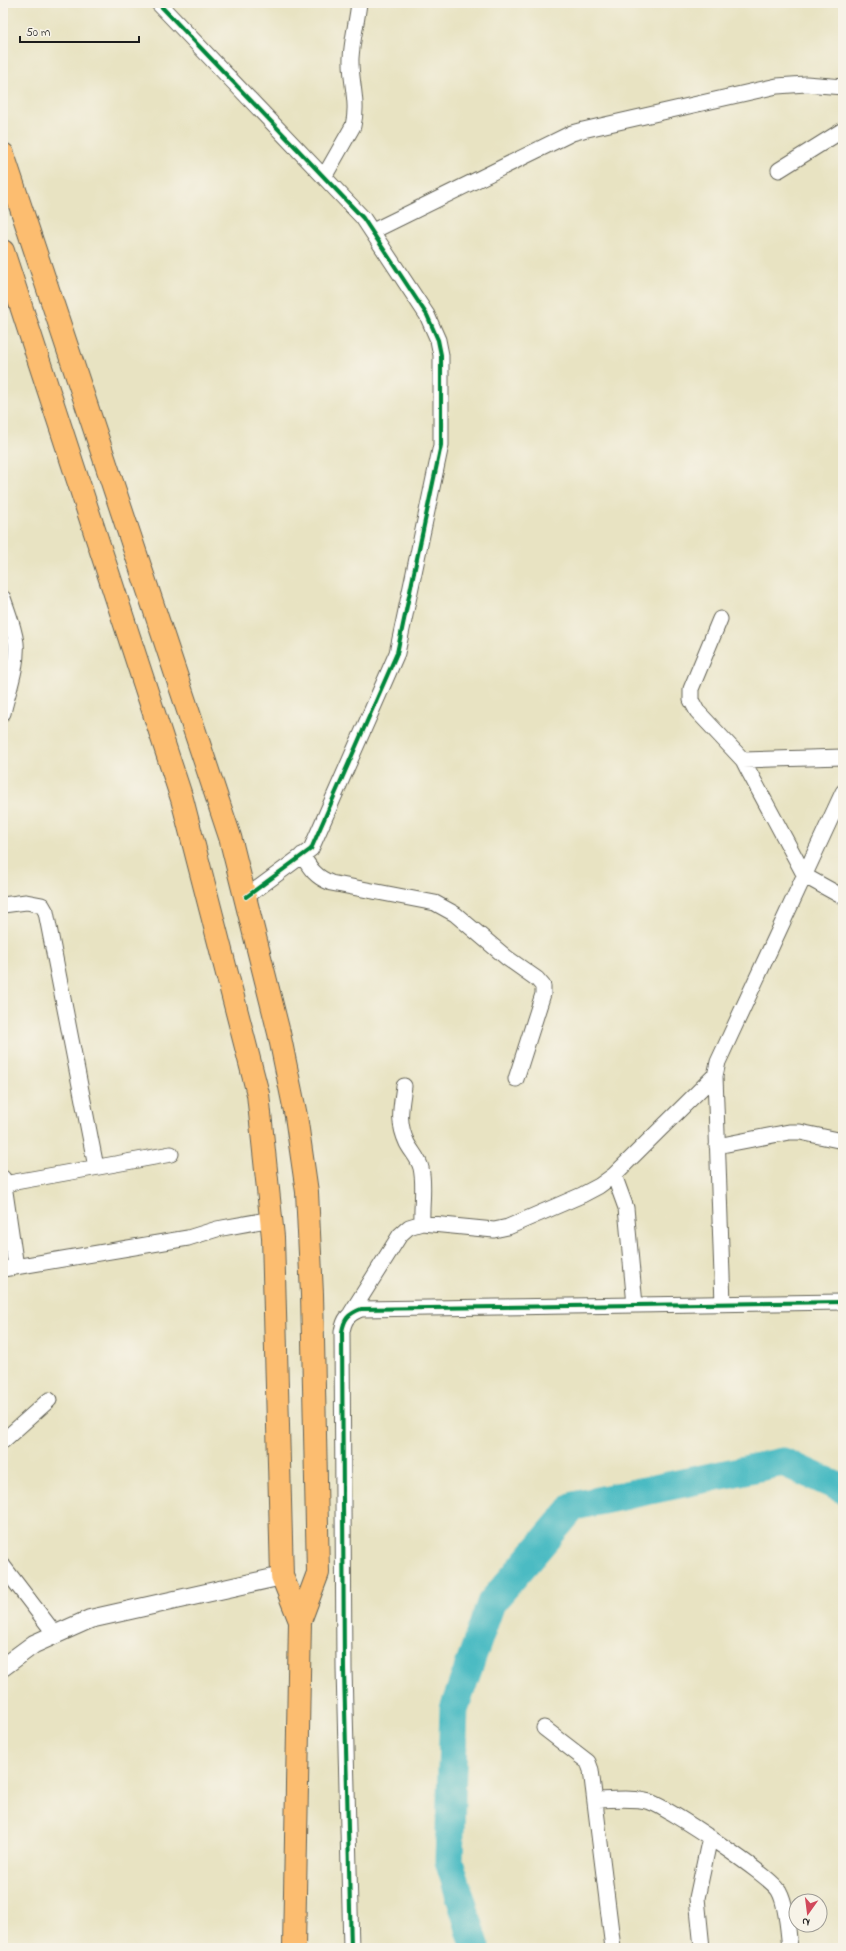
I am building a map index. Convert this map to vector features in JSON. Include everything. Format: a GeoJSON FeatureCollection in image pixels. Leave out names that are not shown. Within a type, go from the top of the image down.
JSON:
{"type":"FeatureCollection","features":[{"type":"Feature","properties":{"kind":"highway"},"geometry":{"type":"LineString","coordinates":[[3,154],[215,787],[246,897],[279,1033],[296,1116],[307,1192],[312,1294],[318,1574],[300,1621],[294,1948]]}},
{"type":"Feature","properties":{"kind":"highway"},"geometry":{"type":"LineString","coordinates":[[3,251],[182,799],[258,1094],[272,1219],[282,1576],[300,1621]]}},
{"type":"Feature","properties":{"kind":"street"},"geometry":{"type":"LineString","coordinates":[[158,3],[363,218],[427,315],[438,340],[441,355],[441,445],[397,653],[311,849],[246,897]]}},
{"type":"Feature","properties":{"kind":"street"},"geometry":{"type":"LineString","coordinates":[[324,177],[353,126],[356,116],[351,58],[359,3]]}},
{"type":"Feature","properties":{"kind":"street"},"geometry":{"type":"LineString","coordinates":[[373,231],[572,133],[776,86],[806,84],[843,87]]}},
{"type":"Feature","properties":{"kind":"street"},"geometry":{"type":"LineString","coordinates":[[778,170],[843,130]]}},
{"type":"Feature","properties":{"kind":"street"},"geometry":{"type":"LineString","coordinates":[[3,598],[13,628],[16,645],[15,663],[3,713]]}},
{"type":"Feature","properties":{"kind":"street"},"geometry":{"type":"LineString","coordinates":[[720,619],[691,689],[691,700],[697,711],[743,760],[805,876],[843,897]]}},
{"type":"Feature","properties":{"kind":"street"},"geometry":{"type":"LineString","coordinates":[[743,760],[843,757]]}},
{"type":"Feature","properties":{"kind":"street"},"geometry":{"type":"LineString","coordinates":[[723,1304],[715,1075],[718,1062],[843,792]]}},
{"type":"Feature","properties":{"kind":"street"},"geometry":{"type":"LineString","coordinates":[[302,855],[314,874],[326,881],[435,903],[455,914],[507,958],[537,979],[543,986],[543,994],[516,1079]]}},
{"type":"Feature","properties":{"kind":"street"},"geometry":{"type":"LineString","coordinates":[[3,905],[34,902],[42,905],[46,912],[96,1167]]}},
{"type":"Feature","properties":{"kind":"street"},"geometry":{"type":"LineString","coordinates":[[351,1948],[344,1677],[342,1332],[344,1320],[351,1313],[400,1235],[409,1227],[422,1223],[494,1230],[508,1228],[582,1195],[599,1186],[614,1175],[715,1075]]}},
{"type":"Feature","properties":{"kind":"street"},"geometry":{"type":"LineString","coordinates":[[404,1086],[400,1112],[400,1126],[407,1144],[420,1165],[424,1182],[421,1200],[422,1223]]}},
{"type":"Feature","properties":{"kind":"street"},"geometry":{"type":"LineString","coordinates":[[718,1146],[789,1132],[800,1132],[843,1141]]}},
{"type":"Feature","properties":{"kind":"street"},"geometry":{"type":"LineString","coordinates":[[171,1154],[4,1181],[10,1268],[188,1238],[217,1229],[272,1219]]}},
{"type":"Feature","properties":{"kind":"street"},"geometry":{"type":"LineString","coordinates":[[614,1175],[626,1208],[635,1305]]}},
{"type":"Feature","properties":{"kind":"street"},"geometry":{"type":"LineString","coordinates":[[351,1313],[361,1309],[843,1302]]}},
{"type":"Feature","properties":{"kind":"street"},"geometry":{"type":"LineString","coordinates":[[3,1441],[49,1400]]}},
{"type":"Feature","properties":{"kind":"street"},"geometry":{"type":"LineString","coordinates":[[3,1566],[55,1634]]}},
{"type":"Feature","properties":{"kind":"street"},"geometry":{"type":"LineString","coordinates":[[3,1667],[34,1644],[90,1619],[282,1576]]}},
{"type":"Feature","properties":{"kind":"street"},"geometry":{"type":"LineString","coordinates":[[544,1728],[588,1762],[591,1770],[613,1948]]}},
{"type":"Feature","properties":{"kind":"street"},"geometry":{"type":"LineString","coordinates":[[595,1800],[648,1801],[657,1804],[710,1837],[775,1885],[782,1897],[790,1948]]}},
{"type":"Feature","properties":{"kind":"street"},"geometry":{"type":"LineString","coordinates":[[702,1948],[697,1898],[710,1837]]}},
{"type":"Feature","properties":{"kind":"waterway"},"geometry":{"type":"LineString","coordinates":[[476,1948],[449,1861],[454,1709],[491,1603],[574,1506],[783,1462],[843,1489]]}},
{"type":"Feature","properties":{"kind":"cycle path"},"geometry":{"type":"LineString","coordinates":[[158,3],[363,218],[427,315],[438,340],[441,355],[441,445],[397,653],[311,849],[246,897]]}},
{"type":"Feature","properties":{"kind":"cycle path"},"geometry":{"type":"LineString","coordinates":[[351,1948],[344,1669],[342,1332],[345,1320],[350,1315],[361,1309],[843,1302]]}}]}
